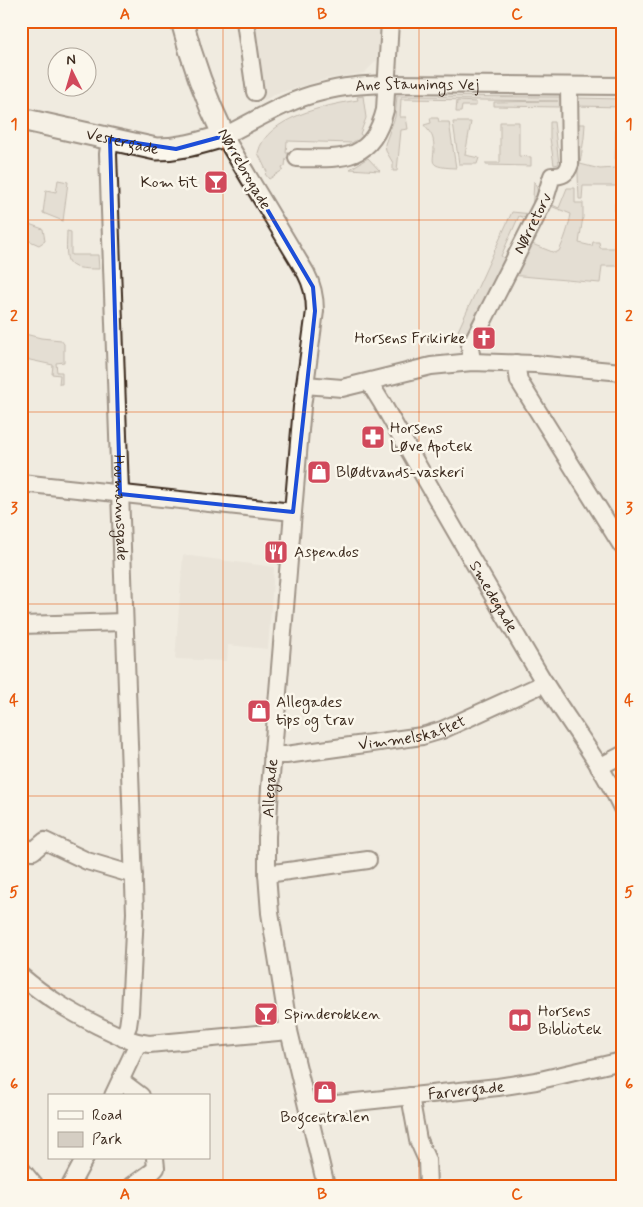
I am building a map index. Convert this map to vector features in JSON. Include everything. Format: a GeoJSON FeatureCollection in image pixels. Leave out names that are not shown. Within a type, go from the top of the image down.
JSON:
{"type":"FeatureCollection","features":[{"type":"Feature","properties":{"kind":"main road","name":"Nørrebrogade"},"geometry":{"type":"LineString","coordinates":[[182,21],[189,50],[206,96],[224,136]]}},
{"type":"Feature","properties":{"kind":"main road","name":"Vestergade"},"geometry":{"type":"LineString","coordinates":[[21,119],[156,149],[176,149],[224,136]]}},
{"type":"Feature","properties":{"kind":"street"},"geometry":{"type":"LineString","coordinates":[[245,21],[254,92]]}},
{"type":"Feature","properties":{"kind":"street"},"geometry":{"type":"LineString","coordinates":[[297,158],[345,157],[362,149],[371,142],[382,123],[385,110],[390,21]]}},
{"type":"Feature","properties":{"kind":"street","name":"Ane Staunings Vej"},"geometry":{"type":"LineString","coordinates":[[224,136],[270,112],[320,92],[350,86],[386,84],[622,86]]}},
{"type":"Feature","properties":{"kind":"street","name":"Nørretorv"},"geometry":{"type":"LineString","coordinates":[[472,362],[470,347],[545,199],[552,176],[561,176],[568,171],[570,164],[569,86]]}},
{"type":"Feature","properties":{"kind":"street","name":"Nørrebrogade"},"geometry":{"type":"LineString","coordinates":[[224,136],[313,287],[315,312],[305,385]]}},
{"type":"Feature","properties":{"kind":"street","name":"Houmannsgade"},"geometry":{"type":"LineString","coordinates":[[110,139],[108,154],[134,875],[134,951],[128,1026],[130,1040],[121,1081],[114,1094]]}},
{"type":"Feature","properties":{"kind":"street"},"geometry":{"type":"LineString","coordinates":[[305,385],[342,388],[431,366],[472,362],[516,363],[622,372]]}},
{"type":"Feature","properties":{"kind":"street"},"geometry":{"type":"LineString","coordinates":[[516,363],[519,381],[622,546]]}},
{"type":"Feature","properties":{"kind":"street","name":"Smedegade"},"geometry":{"type":"LineString","coordinates":[[369,382],[545,683],[599,767],[622,808]]}},
{"type":"Feature","properties":{"kind":"street","name":"Allegade"},"geometry":{"type":"LineString","coordinates":[[305,385],[272,755],[266,874],[271,922],[289,1031],[326,1186]]}},
{"type":"Feature","properties":{"kind":"street"},"geometry":{"type":"LineString","coordinates":[[21,483],[293,512]]}},
{"type":"Feature","properties":{"kind":"street"},"geometry":{"type":"LineString","coordinates":[[21,625],[124,622]]}},
{"type":"Feature","properties":{"kind":"street","name":"Vimmelskaftet"},"geometry":{"type":"LineString","coordinates":[[272,755],[286,755],[422,736],[545,683]]}},
{"type":"Feature","properties":{"kind":"street"},"geometry":{"type":"LineString","coordinates":[[599,767],[622,755]]}},
{"type":"Feature","properties":{"kind":"street"},"geometry":{"type":"LineString","coordinates":[[21,845],[34,851],[45,841],[88,861],[134,875]]}},
{"type":"Feature","properties":{"kind":"street"},"geometry":{"type":"LineString","coordinates":[[266,874],[368,860]]}},
{"type":"Feature","properties":{"kind":"street"},"geometry":{"type":"LineString","coordinates":[[21,976],[62,1007],[130,1040],[149,1044],[289,1031]]}},
{"type":"Feature","properties":{"kind":"street","name":"Farvergade"},"geometry":{"type":"LineString","coordinates":[[308,1107],[536,1081],[622,1061]]}},
{"type":"Feature","properties":{"kind":"street"},"geometry":{"type":"LineString","coordinates":[[121,1081],[138,1094]]}},
{"type":"Feature","properties":{"kind":"street"},"geometry":{"type":"LineString","coordinates":[[410,1096],[418,1140],[427,1160],[428,1186]]}},
{"type":"Feature","properties":{"kind":"street"},"geometry":{"type":"LineString","coordinates":[[70,1186],[84,1160]]}},
{"type":"Feature","properties":{"kind":"street"},"geometry":{"type":"LineString","coordinates":[[132,1186],[156,1168],[155,1160]]}},
{"type":"Feature","properties":{"kind":"street"},"geometry":{"type":"LineString","coordinates":[[21,1169],[35,1186]]}},
{"type":"Feature","properties":{"kind":"highlighted area"},"geometry":{"type":"Polygon","coordinates":[[[224,136],[313,287],[315,311],[293,512],[120,494],[110,139],[176,149],[224,136]]]}},
{"type":"Feature","properties":{"kind":"shaded area"},"geometry":{"type":"Polygon","coordinates":[[[253,21],[380,21],[379,58],[364,73],[326,79],[276,94],[264,100],[253,21]]]}},
{"type":"Feature","properties":{"kind":"shaded area"},"geometry":{"type":"Polygon","coordinates":[[[183,555],[274,567],[268,649],[228,645],[227,661],[175,659],[183,555]]]}},
{"type":"Feature","properties":{"kind":"green space"},"geometry":{"type":"Polygon","coordinates":[[[363,96],[366,118],[360,134],[364,137],[358,142],[356,140],[352,143],[287,141],[286,153],[289,153],[289,158],[286,158],[283,170],[269,179],[265,174],[267,172],[258,153],[263,141],[273,130],[299,115],[330,105],[358,100],[357,97],[363,96]]]}},
{"type":"Feature","properties":{"kind":"green space"},"geometry":{"type":"Polygon","coordinates":[[[397,96],[561,97],[563,98],[564,120],[561,120],[560,107],[494,106],[494,102],[558,101],[401,99],[400,117],[406,117],[408,129],[401,130],[397,171],[393,171],[393,163],[386,151],[385,144],[395,117],[397,96]]]}},
{"type":"Feature","properties":{"kind":"green space"},"geometry":{"type":"Polygon","coordinates":[[[577,98],[622,99],[622,107],[576,106],[577,98]]]}},
{"type":"Feature","properties":{"kind":"green space"},"geometry":{"type":"Polygon","coordinates":[[[457,101],[476,102],[476,106],[462,106],[461,112],[456,112],[457,101]]]}},
{"type":"Feature","properties":{"kind":"green space"},"geometry":{"type":"Polygon","coordinates":[[[430,118],[438,118],[439,122],[449,122],[456,168],[438,166],[433,161],[433,139],[431,133],[424,125],[431,123],[430,118]]]}},
{"type":"Feature","properties":{"kind":"green space"},"geometry":{"type":"Polygon","coordinates":[[[453,122],[471,122],[465,155],[479,158],[477,164],[459,164],[453,122]]]}},
{"type":"Feature","properties":{"kind":"green space"},"geometry":{"type":"Polygon","coordinates":[[[500,122],[519,122],[519,156],[531,157],[531,166],[486,165],[486,163],[500,163],[500,122]]]}},
{"type":"Feature","properties":{"kind":"green space"},"geometry":{"type":"Polygon","coordinates":[[[550,122],[554,122],[559,164],[554,165],[550,138],[550,122]]]}},
{"type":"Feature","properties":{"kind":"green space"},"geometry":{"type":"Polygon","coordinates":[[[616,123],[622,123],[622,186],[583,186],[582,199],[579,199],[576,124],[585,124],[580,164],[600,169],[615,168],[616,123]]]}},
{"type":"Feature","properties":{"kind":"green space"},"geometry":{"type":"Polygon","coordinates":[[[368,158],[380,171],[350,169],[368,158]]]}},
{"type":"Feature","properties":{"kind":"green space"},"geometry":{"type":"Polygon","coordinates":[[[58,180],[68,182],[63,221],[43,213],[46,190],[56,192],[58,180]]]}},
{"type":"Feature","properties":{"kind":"green space"},"geometry":{"type":"Polygon","coordinates":[[[534,181],[538,196],[535,210],[529,219],[519,216],[501,256],[509,261],[471,339],[457,333],[512,212],[532,214],[534,181]]]}},
{"type":"Feature","properties":{"kind":"green space"},"geometry":{"type":"Polygon","coordinates":[[[567,188],[575,188],[575,203],[583,203],[579,243],[592,246],[593,242],[599,242],[600,248],[614,248],[615,203],[622,203],[622,266],[602,266],[600,283],[510,275],[527,242],[555,253],[559,251],[571,214],[548,205],[548,203],[559,208],[567,188]]]}},
{"type":"Feature","properties":{"kind":"green space"},"geometry":{"type":"Polygon","coordinates":[[[29,224],[43,229],[45,241],[39,245],[21,237],[21,229],[29,224]]]}},
{"type":"Feature","properties":{"kind":"green space"},"geometry":{"type":"Polygon","coordinates":[[[67,231],[71,232],[71,255],[98,255],[99,269],[79,268],[69,262],[67,258],[67,231]]]}},
{"type":"Feature","properties":{"kind":"green space"},"geometry":{"type":"Polygon","coordinates":[[[21,333],[61,340],[64,344],[64,362],[56,363],[57,372],[62,372],[62,384],[59,384],[60,375],[52,374],[53,365],[21,358],[21,333]]]}},
{"type":"Feature","properties":{"kind":"place","name":"Kom tit"},"geometry":{"type":"Point","coordinates":[216,182]}},
{"type":"Feature","properties":{"kind":"place","name":"Horsens Frikirke"},"geometry":{"type":"Point","coordinates":[484,338]}},
{"type":"Feature","properties":{"kind":"place","name":"Horsens Løve Apotek"},"geometry":{"type":"Point","coordinates":[373,437]}},
{"type":"Feature","properties":{"kind":"place","name":"Blødtvands-vaskeri"},"geometry":{"type":"Point","coordinates":[319,472]}},
{"type":"Feature","properties":{"kind":"place","name":"Aspendos"},"geometry":{"type":"Point","coordinates":[276,552]}},
{"type":"Feature","properties":{"kind":"place","name":"Allegades tips og trav"},"geometry":{"type":"Point","coordinates":[259,711]}},
{"type":"Feature","properties":{"kind":"place","name":"Spinderokken"},"geometry":{"type":"Point","coordinates":[266,1014]}},
{"type":"Feature","properties":{"kind":"place","name":"Horsens Bibliotek"},"geometry":{"type":"Point","coordinates":[520,1020]}},
{"type":"Feature","properties":{"kind":"place","name":"Bogcentralen"},"geometry":{"type":"Point","coordinates":[325,1092]}}]}
